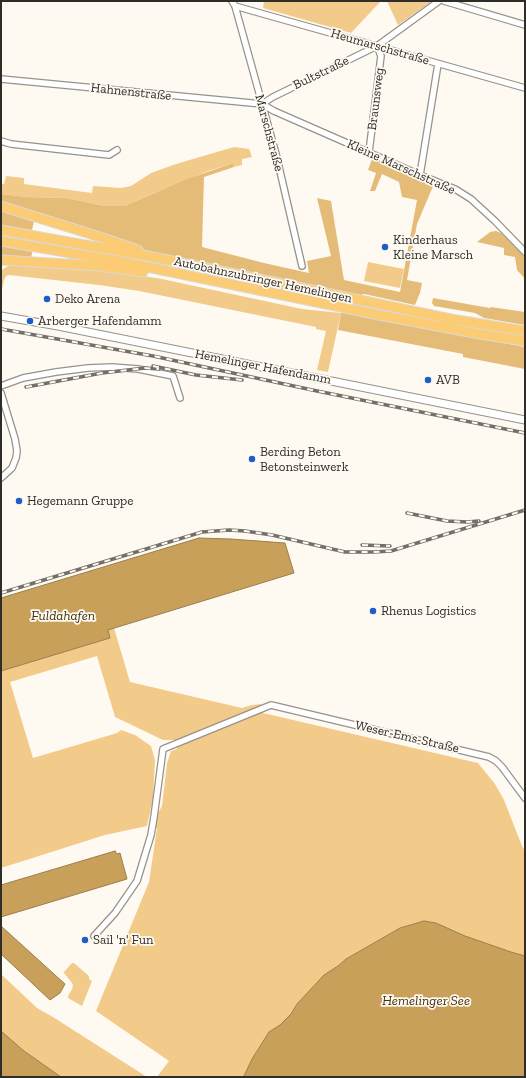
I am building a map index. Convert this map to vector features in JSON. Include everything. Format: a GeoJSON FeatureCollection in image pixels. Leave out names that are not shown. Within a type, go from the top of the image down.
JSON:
{"type":"FeatureCollection","features":[{"type":"Feature","properties":{"kind":"highway"},"geometry":{"type":"LineString","coordinates":[[1,206],[100,237],[158,258]]}},
{"type":"Feature","properties":{"kind":"highway","name":"Autobahnzubringer Hemelingen"},"geometry":{"type":"LineString","coordinates":[[1,230],[158,258],[451,319],[525,331]]}},
{"type":"Feature","properties":{"kind":"highway","name":"Autobahnzubringer Hemelingen"},"geometry":{"type":"LineString","coordinates":[[1,241],[123,262],[480,334],[525,341]]}},
{"type":"Feature","properties":{"kind":"highway"},"geometry":{"type":"LineString","coordinates":[[1,260],[100,266],[146,272],[294,302],[318,302]]}},
{"type":"Feature","properties":{"kind":"highway"},"geometry":{"type":"LineString","coordinates":[[1,266],[14,260]]}},
{"type":"Feature","properties":{"kind":"street","name":"Bultstraße"},"geometry":{"type":"LineString","coordinates":[[262,104],[377,46],[439,1]]}},
{"type":"Feature","properties":{"kind":"street"},"geometry":{"type":"LineString","coordinates":[[444,1],[525,25]]}},
{"type":"Feature","properties":{"kind":"street","name":"Heumarschstraße"},"geometry":{"type":"LineString","coordinates":[[234,4],[525,88]]}},
{"type":"Feature","properties":{"kind":"street","name":"Marschstraße"},"geometry":{"type":"LineString","coordinates":[[234,4],[276,154],[302,266]]}},
{"type":"Feature","properties":{"kind":"street","name":"Braunsweg"},"geometry":{"type":"LineString","coordinates":[[369,152],[381,56],[377,46]]}},
{"type":"Feature","properties":{"kind":"street"},"geometry":{"type":"LineString","coordinates":[[420,175],[438,64]]}},
{"type":"Feature","properties":{"kind":"street","name":"Hahnenstraße"},"geometry":{"type":"LineString","coordinates":[[1,79],[262,104]]}},
{"type":"Feature","properties":{"kind":"street","name":"Kleine Marschstraße"},"geometry":{"type":"LineString","coordinates":[[262,104],[274,111],[455,189],[470,199],[496,221],[525,252]]}},
{"type":"Feature","properties":{"kind":"street"},"geometry":{"type":"LineString","coordinates":[[1,141],[12,144],[109,155],[117,150]]}},
{"type":"Feature","properties":{"kind":"street","name":"Hemelinger Hafendamm"},"geometry":{"type":"LineString","coordinates":[[1,316],[65,327],[525,420]]}},
{"type":"Feature","properties":{"kind":"street"},"geometry":{"type":"LineString","coordinates":[[1,386],[23,378],[88,368],[138,369],[172,376],[180,398]]}},
{"type":"Feature","properties":{"kind":"street"},"geometry":{"type":"LineString","coordinates":[[1,393],[15,439],[17,451],[12,468],[1,478]]}},
{"type":"Feature","properties":{"kind":"street","name":"Weser-Ems-Straße"},"geometry":{"type":"LineString","coordinates":[[94,936],[115,913],[137,881],[151,835],[163,749],[271,705],[489,757],[502,767],[525,798]]}},
{"type":"Feature","properties":{"kind":"shaded area"},"geometry":{"type":"Polygon","coordinates":[[[264,1],[381,1],[351,33],[263,8],[264,1]]]}},
{"type":"Feature","properties":{"kind":"shaded area"},"geometry":{"type":"Polygon","coordinates":[[[387,1],[432,1],[398,25],[387,1]]]}},
{"type":"Feature","properties":{"kind":"shaded area"},"geometry":{"type":"Polygon","coordinates":[[[234,147],[249,149],[252,157],[242,159],[242,165],[234,167],[233,163],[208,171],[124,206],[105,206],[66,198],[27,197],[1,194],[1,184],[4,184],[6,176],[24,178],[24,184],[92,193],[93,186],[121,188],[131,186],[151,173],[234,147]]]}},
{"type":"Feature","properties":{"kind":"shaded area"},"geometry":{"type":"Polygon","coordinates":[[[372,159],[434,184],[417,224],[407,280],[422,283],[415,305],[364,294],[359,296],[154,253],[1,203],[1,194],[27,197],[66,198],[105,206],[124,206],[187,179],[233,163],[234,167],[204,177],[202,247],[309,273],[307,261],[331,256],[317,198],[331,201],[344,280],[400,292],[417,200],[402,197],[399,182],[382,174],[375,191],[370,191],[376,173],[368,170],[372,159]]]}},
{"type":"Feature","properties":{"kind":"shaded area"},"geometry":{"type":"Polygon","coordinates":[[[1,211],[34,221],[32,230],[1,226],[1,211]]]}},
{"type":"Feature","properties":{"kind":"shaded area"},"geometry":{"type":"Polygon","coordinates":[[[496,231],[501,233],[525,257],[525,279],[517,270],[515,257],[504,255],[504,248],[477,242],[490,232],[496,231]]]}},
{"type":"Feature","properties":{"kind":"shaded area"},"geometry":{"type":"Polygon","coordinates":[[[1,244],[33,249],[31,258],[1,256],[1,244]]]}},
{"type":"Feature","properties":{"kind":"shaded area"},"geometry":{"type":"Polygon","coordinates":[[[368,262],[404,269],[400,288],[364,281],[368,262]]]}},
{"type":"Feature","properties":{"kind":"shaded area"},"geometry":{"type":"Polygon","coordinates":[[[18,265],[130,274],[162,279],[302,309],[341,313],[328,372],[317,370],[326,331],[316,329],[316,327],[139,291],[99,285],[9,275],[6,276],[4,280],[2,289],[1,271],[8,266],[18,265]]]}},
{"type":"Feature","properties":{"kind":"shaded area"},"geometry":{"type":"Polygon","coordinates":[[[433,298],[490,308],[525,312],[525,325],[484,318],[475,313],[434,306],[432,303],[433,298]]]}},
{"type":"Feature","properties":{"kind":"shaded area"},"geometry":{"type":"Polygon","coordinates":[[[341,313],[525,347],[525,369],[463,357],[463,354],[338,330],[341,313]]]}},
{"type":"Feature","properties":{"kind":"shaded area"},"geometry":{"type":"Polygon","coordinates":[[[114,628],[130,682],[242,708],[261,704],[263,713],[478,763],[495,784],[504,800],[525,851],[525,956],[465,936],[436,923],[424,921],[400,928],[346,959],[324,975],[297,1004],[291,1014],[280,1025],[269,1032],[252,1059],[244,1076],[157,1077],[169,1061],[96,1011],[149,882],[157,828],[155,827],[157,815],[162,806],[167,763],[171,751],[177,749],[174,740],[163,740],[115,717],[97,656],[10,682],[33,758],[117,733],[121,730],[135,735],[151,746],[155,760],[153,798],[147,826],[105,835],[1,868],[1,671],[110,638],[108,630],[114,628]]]}},
{"type":"Feature","properties":{"kind":"shaded area"},"geometry":{"type":"Polygon","coordinates":[[[72,963],[74,963],[89,976],[89,979],[92,981],[82,1006],[68,998],[73,985],[64,972],[72,963]]]}},
{"type":"Feature","properties":{"kind":"shaded area"},"geometry":{"type":"Polygon","coordinates":[[[1,974],[37,1008],[147,1077],[61,1077],[50,1070],[24,1051],[1,1031],[1,974]]]}},
{"type":"Feature","properties":{"kind":"water","name":"Fuldahafen"},"geometry":{"type":"Polygon","coordinates":[[[199,538],[285,543],[294,573],[108,630],[110,638],[1,671],[1,598],[199,538]]]}},
{"type":"Feature","properties":{"kind":"water"},"geometry":{"type":"Polygon","coordinates":[[[115,851],[117,854],[120,853],[127,879],[1,917],[1,885],[115,851]]]}},
{"type":"Feature","properties":{"kind":"water","name":"Hemelinger See"},"geometry":{"type":"Polygon","coordinates":[[[424,921],[436,923],[465,936],[525,956],[525,1077],[242,1077],[244,1076],[252,1059],[269,1032],[280,1025],[291,1014],[297,1004],[324,975],[346,959],[400,928],[424,921]]]}},
{"type":"Feature","properties":{"kind":"water"},"geometry":{"type":"Polygon","coordinates":[[[1,926],[65,984],[60,993],[50,1000],[1,954],[1,926]]]}},
{"type":"Feature","properties":{"kind":"water"},"geometry":{"type":"Polygon","coordinates":[[[1,1031],[24,1051],[61,1077],[1,1077],[1,1031]]]}},
{"type":"Feature","properties":{"kind":"railway"},"geometry":{"type":"LineString","coordinates":[[1,329],[153,356],[525,433]]}},
{"type":"Feature","properties":{"kind":"railway"},"geometry":{"type":"LineString","coordinates":[[153,366],[196,375],[242,380]]}},
{"type":"Feature","properties":{"kind":"railway"},"geometry":{"type":"LineString","coordinates":[[26,387],[102,373],[145,368],[159,369]]}},
{"type":"Feature","properties":{"kind":"railway"},"geometry":{"type":"LineString","coordinates":[[1,593],[202,532],[229,530],[245,531],[272,535],[345,552],[391,551],[525,510]]}},
{"type":"Feature","properties":{"kind":"railway"},"geometry":{"type":"LineString","coordinates":[[407,513],[447,521],[479,521]]}},
{"type":"Feature","properties":{"kind":"railway"},"geometry":{"type":"LineString","coordinates":[[362,545],[390,546]]}},
{"type":"Feature","properties":{"kind":"place","name":"Kinderhaus Kleine Marsch"},"geometry":{"type":"Point","coordinates":[385,247]}},
{"type":"Feature","properties":{"kind":"place","name":"Deko Arena"},"geometry":{"type":"Point","coordinates":[47,299]}},
{"type":"Feature","properties":{"kind":"place","name":"Arberger Hafendamm"},"geometry":{"type":"Point","coordinates":[30,321]}},
{"type":"Feature","properties":{"kind":"place","name":"AVB"},"geometry":{"type":"Point","coordinates":[428,380]}},
{"type":"Feature","properties":{"kind":"place","name":"Berding Beton Betonsteinwerk"},"geometry":{"type":"Point","coordinates":[252,459]}},
{"type":"Feature","properties":{"kind":"place","name":"Hegemann Gruppe"},"geometry":{"type":"Point","coordinates":[19,501]}},
{"type":"Feature","properties":{"kind":"place","name":"Rhenus Logistics"},"geometry":{"type":"Point","coordinates":[373,611]}},
{"type":"Feature","properties":{"kind":"place","name":"Sail 'n' Fun"},"geometry":{"type":"Point","coordinates":[85,940]}}]}
